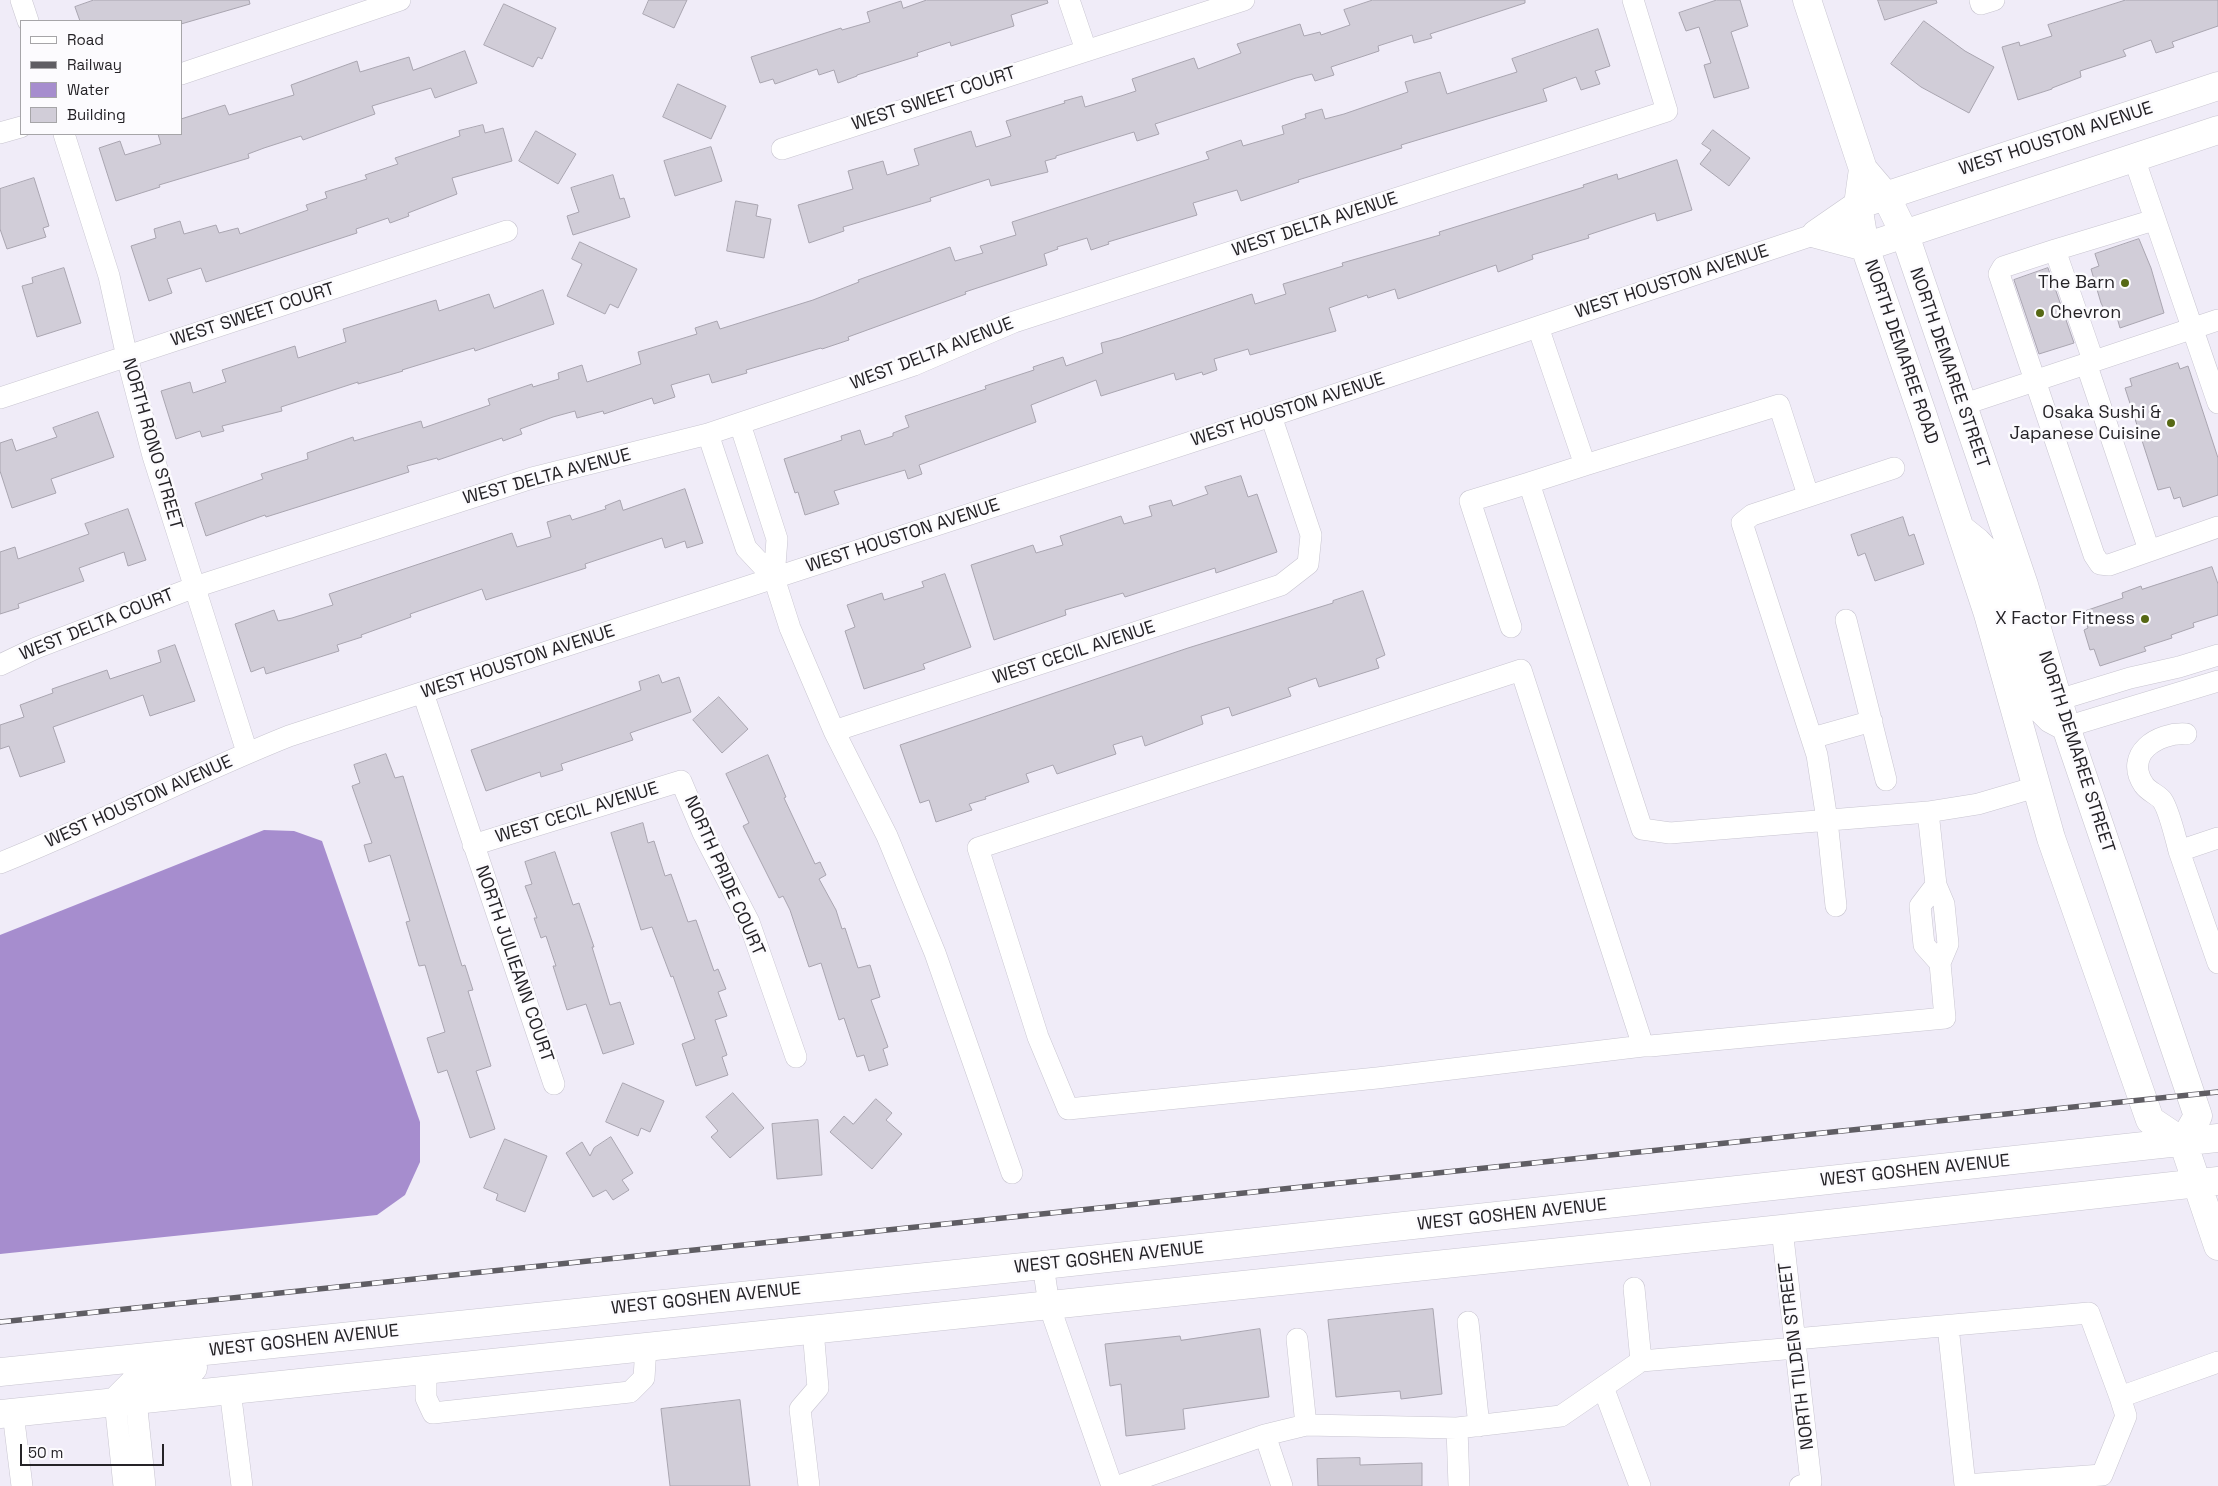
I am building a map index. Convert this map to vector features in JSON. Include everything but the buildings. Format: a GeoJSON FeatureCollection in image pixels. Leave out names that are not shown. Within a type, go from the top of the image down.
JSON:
{"type":"FeatureCollection","features":[{"type":"Feature","properties":{"kind":"main road","name":"NORTH DEMAREE ROAD"},"geometry":{"type":"LineString","coordinates":[[1807,0],[1863,169],[1858,205],[1865,248],[1988,614],[2011,703],[2036,787]]}},
{"type":"Feature","properties":{"kind":"main road","name":"WEST HOUSTON AVENUE"},"geometry":{"type":"LineString","coordinates":[[1816,234],[1858,205],[2218,86]]}},
{"type":"Feature","properties":{"kind":"main road"},"geometry":{"type":"LineString","coordinates":[[1816,234],[1865,248],[2218,130]]}},
{"type":"Feature","properties":{"kind":"main road","name":"NORTH DEMAREE STREET"},"geometry":{"type":"LineString","coordinates":[[1863,169],[1886,196],[1905,235],[2024,586],[2066,727],[2198,1116],[2183,1142]]}},
{"type":"Feature","properties":{"kind":"main road"},"geometry":{"type":"LineString","coordinates":[[1960,529],[1977,542],[1994,560],[2021,639],[2041,709],[2051,719],[2066,727]]}},
{"type":"Feature","properties":{"kind":"main road"},"geometry":{"type":"LineString","coordinates":[[2036,787],[2051,838],[2150,1120],[2183,1142],[2208,1182],[2218,1246]]}},
{"type":"Feature","properties":{"kind":"main road","name":"WEST GOSHEN AVENUE"},"geometry":{"type":"LineString","coordinates":[[0,1372],[1043,1265],[2218,1138]]}},
{"type":"Feature","properties":{"kind":"main road"},"geometry":{"type":"LineString","coordinates":[[6,1413],[1782,1229],[2208,1182]]}},
{"type":"Feature","properties":{"kind":"main road"},"geometry":{"type":"LineString","coordinates":[[126,1401],[135,1382],[171,1371],[282,1361],[330,1352],[347,1336]]}},
{"type":"Feature","properties":{"kind":"street"},"geometry":{"type":"LineString","coordinates":[[21,0],[28,20]]}},
{"type":"Feature","properties":{"kind":"street"},"geometry":{"type":"LineString","coordinates":[[182,74],[400,0]]}},
{"type":"Feature","properties":{"kind":"street"},"geometry":{"type":"LineString","coordinates":[[1069,0],[1086,50]]}},
{"type":"Feature","properties":{"kind":"street","name":"WEST SWEET COURT"},"geometry":{"type":"LineString","coordinates":[[782,149],[1244,0]]}},
{"type":"Feature","properties":{"kind":"street","name":"WEST DELTA AVENUE"},"geometry":{"type":"LineString","coordinates":[[194,587],[532,478],[573,466],[663,447],[740,424],[914,364],[1014,322],[1667,111],[1633,0]]}},
{"type":"Feature","properties":{"kind":"street"},"geometry":{"type":"LineString","coordinates":[[0,133],[20,127]]}},
{"type":"Feature","properties":{"kind":"street","name":"NORTH RONO STREET"},"geometry":{"type":"LineString","coordinates":[[64,135],[109,276],[127,357],[153,456],[247,752]]}},
{"type":"Feature","properties":{"kind":"street"},"geometry":{"type":"LineString","coordinates":[[2134,158],[2218,403]]}},
{"type":"Feature","properties":{"kind":"street"},"geometry":{"type":"LineString","coordinates":[[2154,220],[2003,267],[1998,274],[2094,555],[2100,564],[2109,565],[2218,527]]}},
{"type":"Feature","properties":{"kind":"street","name":"WEST SWEET COURT"},"geometry":{"type":"LineString","coordinates":[[0,398],[506,231]]}},
{"type":"Feature","properties":{"kind":"street","name":"WEST HOUSTON AVENUE"},"geometry":{"type":"LineString","coordinates":[[0,863],[71,834],[247,752],[322,724],[423,693],[1271,416],[1816,234]]}},
{"type":"Feature","properties":{"kind":"street"},"geometry":{"type":"LineString","coordinates":[[2056,250],[2149,550]]}},
{"type":"Feature","properties":{"kind":"street"},"geometry":{"type":"LineString","coordinates":[[1962,406],[2218,320]]}},
{"type":"Feature","properties":{"kind":"street"},"geometry":{"type":"LineString","coordinates":[[1538,327],[1584,465]]}},
{"type":"Feature","properties":{"kind":"street"},"geometry":{"type":"LineString","coordinates":[[1511,627],[1470,501],[1779,405],[1808,495]]}},
{"type":"Feature","properties":{"kind":"street","name":"WEST CECIL AVENUE"},"geometry":{"type":"LineString","coordinates":[[834,731],[1281,585],[1308,564],[1310,535],[1271,416]]}},
{"type":"Feature","properties":{"kind":"street"},"geometry":{"type":"LineString","coordinates":[[740,424],[777,539],[774,578],[801,659],[834,731],[887,836],[935,953],[1012,1173]]}},
{"type":"Feature","properties":{"kind":"street"},"geometry":{"type":"LineString","coordinates":[[708,434],[746,548],[774,578]]}},
{"type":"Feature","properties":{"kind":"street"},"geometry":{"type":"LineString","coordinates":[[1836,906],[1827,820],[1817,754],[1742,523],[1752,515],[1894,468]]}},
{"type":"Feature","properties":{"kind":"street"},"geometry":{"type":"LineString","coordinates":[[1529,483],[1642,829],[1670,833],[1928,812],[1978,804],[2036,787]]}},
{"type":"Feature","properties":{"kind":"street","name":"WEST DELTA COURT"},"geometry":{"type":"LineString","coordinates":[[0,665],[36,648],[194,587]]}},
{"type":"Feature","properties":{"kind":"street"},"geometry":{"type":"LineString","coordinates":[[1846,620],[1886,780]]}},
{"type":"Feature","properties":{"kind":"street"},"geometry":{"type":"LineString","coordinates":[[2058,700],[2130,678],[2179,667],[2218,655]]}},
{"type":"Feature","properties":{"kind":"street"},"geometry":{"type":"LineString","coordinates":[[1643,1046],[1521,670],[978,848],[1038,1037],[1068,1109],[1376,1078],[1643,1046],[1945,1018],[1940,963],[1924,945],[1920,906],[1936,886],[1928,812]]}},
{"type":"Feature","properties":{"kind":"street"},"geometry":{"type":"LineString","coordinates":[[2066,727],[2218,681]]}},
{"type":"Feature","properties":{"kind":"street","name":"NORTH JULIEANN COURT"},"geometry":{"type":"LineString","coordinates":[[423,693],[554,1084]]}},
{"type":"Feature","properties":{"kind":"street"},"geometry":{"type":"LineString","coordinates":[[1812,738],[1872,721]]}},
{"type":"Feature","properties":{"kind":"street"},"geometry":{"type":"LineString","coordinates":[[2186,734],[2174,734],[2158,739],[2148,745],[2141,753],[2139,765],[2144,784],[2162,800],[2218,963]]}},
{"type":"Feature","properties":{"kind":"street","name":"WEST CECIL AVENUE"},"geometry":{"type":"LineString","coordinates":[[473,845],[682,781]]}},
{"type":"Feature","properties":{"kind":"street","name":"NORTH PRIDE COURT"},"geometry":{"type":"LineString","coordinates":[[682,781],[703,833],[749,922],[796,1057]]}},
{"type":"Feature","properties":{"kind":"street"},"geometry":{"type":"LineString","coordinates":[[2179,851],[2218,838]]}},
{"type":"Feature","properties":{"kind":"street","name":"NORTH TILDEN STREET"},"geometry":{"type":"LineString","coordinates":[[1782,1229],[1796,1344],[1806,1484]]}},
{"type":"Feature","properties":{"kind":"street"},"geometry":{"type":"LineString","coordinates":[[1043,1265],[1048,1305],[1112,1486]]}},
{"type":"Feature","properties":{"kind":"street"},"geometry":{"type":"LineString","coordinates":[[1634,1288],[1641,1361]]}},
{"type":"Feature","properties":{"kind":"street"},"geometry":{"type":"LineString","coordinates":[[1118,1486],[1265,1435],[1306,1425],[1457,1428],[1560,1416],[1641,1361],[1948,1326],[2089,1313],[2126,1416],[2104,1480],[1959,1486]]}},
{"type":"Feature","properties":{"kind":"street"},"geometry":{"type":"LineString","coordinates":[[1468,1322],[1479,1426]]}},
{"type":"Feature","properties":{"kind":"street"},"geometry":{"type":"LineString","coordinates":[[1948,1326],[1965,1486]]}},
{"type":"Feature","properties":{"kind":"street"},"geometry":{"type":"LineString","coordinates":[[809,1486],[800,1409],[818,1388],[813,1330]]}},
{"type":"Feature","properties":{"kind":"street"},"geometry":{"type":"LineString","coordinates":[[1297,1339],[1306,1425]]}},
{"type":"Feature","properties":{"kind":"street"},"geometry":{"type":"LineString","coordinates":[[426,1370],[426,1398],[433,1413],[630,1392],[644,1378],[646,1347]]}},
{"type":"Feature","properties":{"kind":"street"},"geometry":{"type":"LineString","coordinates":[[2120,1397],[2218,1362]]}},
{"type":"Feature","properties":{"kind":"street"},"geometry":{"type":"LineString","coordinates":[[1603,1387],[1640,1486]]}},
{"type":"Feature","properties":{"kind":"street"},"geometry":{"type":"LineString","coordinates":[[230,1390],[242,1486]]}},
{"type":"Feature","properties":{"kind":"street"},"geometry":{"type":"LineString","coordinates":[[124,1486],[126,1401]]}},
{"type":"Feature","properties":{"kind":"street"},"geometry":{"type":"LineString","coordinates":[[126,1401],[145,1486]]}},
{"type":"Feature","properties":{"kind":"street"},"geometry":{"type":"LineString","coordinates":[[6,1413],[22,1486]]}},
{"type":"Feature","properties":{"kind":"street"},"geometry":{"type":"LineString","coordinates":[[1457,1428],[1459,1486]]}},
{"type":"Feature","properties":{"kind":"street"},"geometry":{"type":"LineString","coordinates":[[1265,1435],[1282,1486]]}},
{"type":"Feature","properties":{"kind":"water"},"geometry":{"type":"Polygon","coordinates":[[[264,830],[294,831],[322,841],[420,1122],[420,1162],[405,1195],[377,1215],[0,1254],[0,935],[264,830]]]}},
{"type":"Feature","properties":{"kind":"railway"},"geometry":{"type":"LineString","coordinates":[[0,1322],[2218,1092]]}},
{"type":"Feature","properties":{"kind":"place","name":"The Barn"},"geometry":{"type":"Point","coordinates":[2125,283]}},
{"type":"Feature","properties":{"kind":"place","name":"Chevron"},"geometry":{"type":"Point","coordinates":[2040,313]}},
{"type":"Feature","properties":{"kind":"place","name":"Osaka Sushi & Japanese Cuisine"},"geometry":{"type":"Point","coordinates":[2171,423]}},
{"type":"Feature","properties":{"kind":"place","name":"X Factor Fitness"},"geometry":{"type":"Point","coordinates":[2145,619]}}]}
